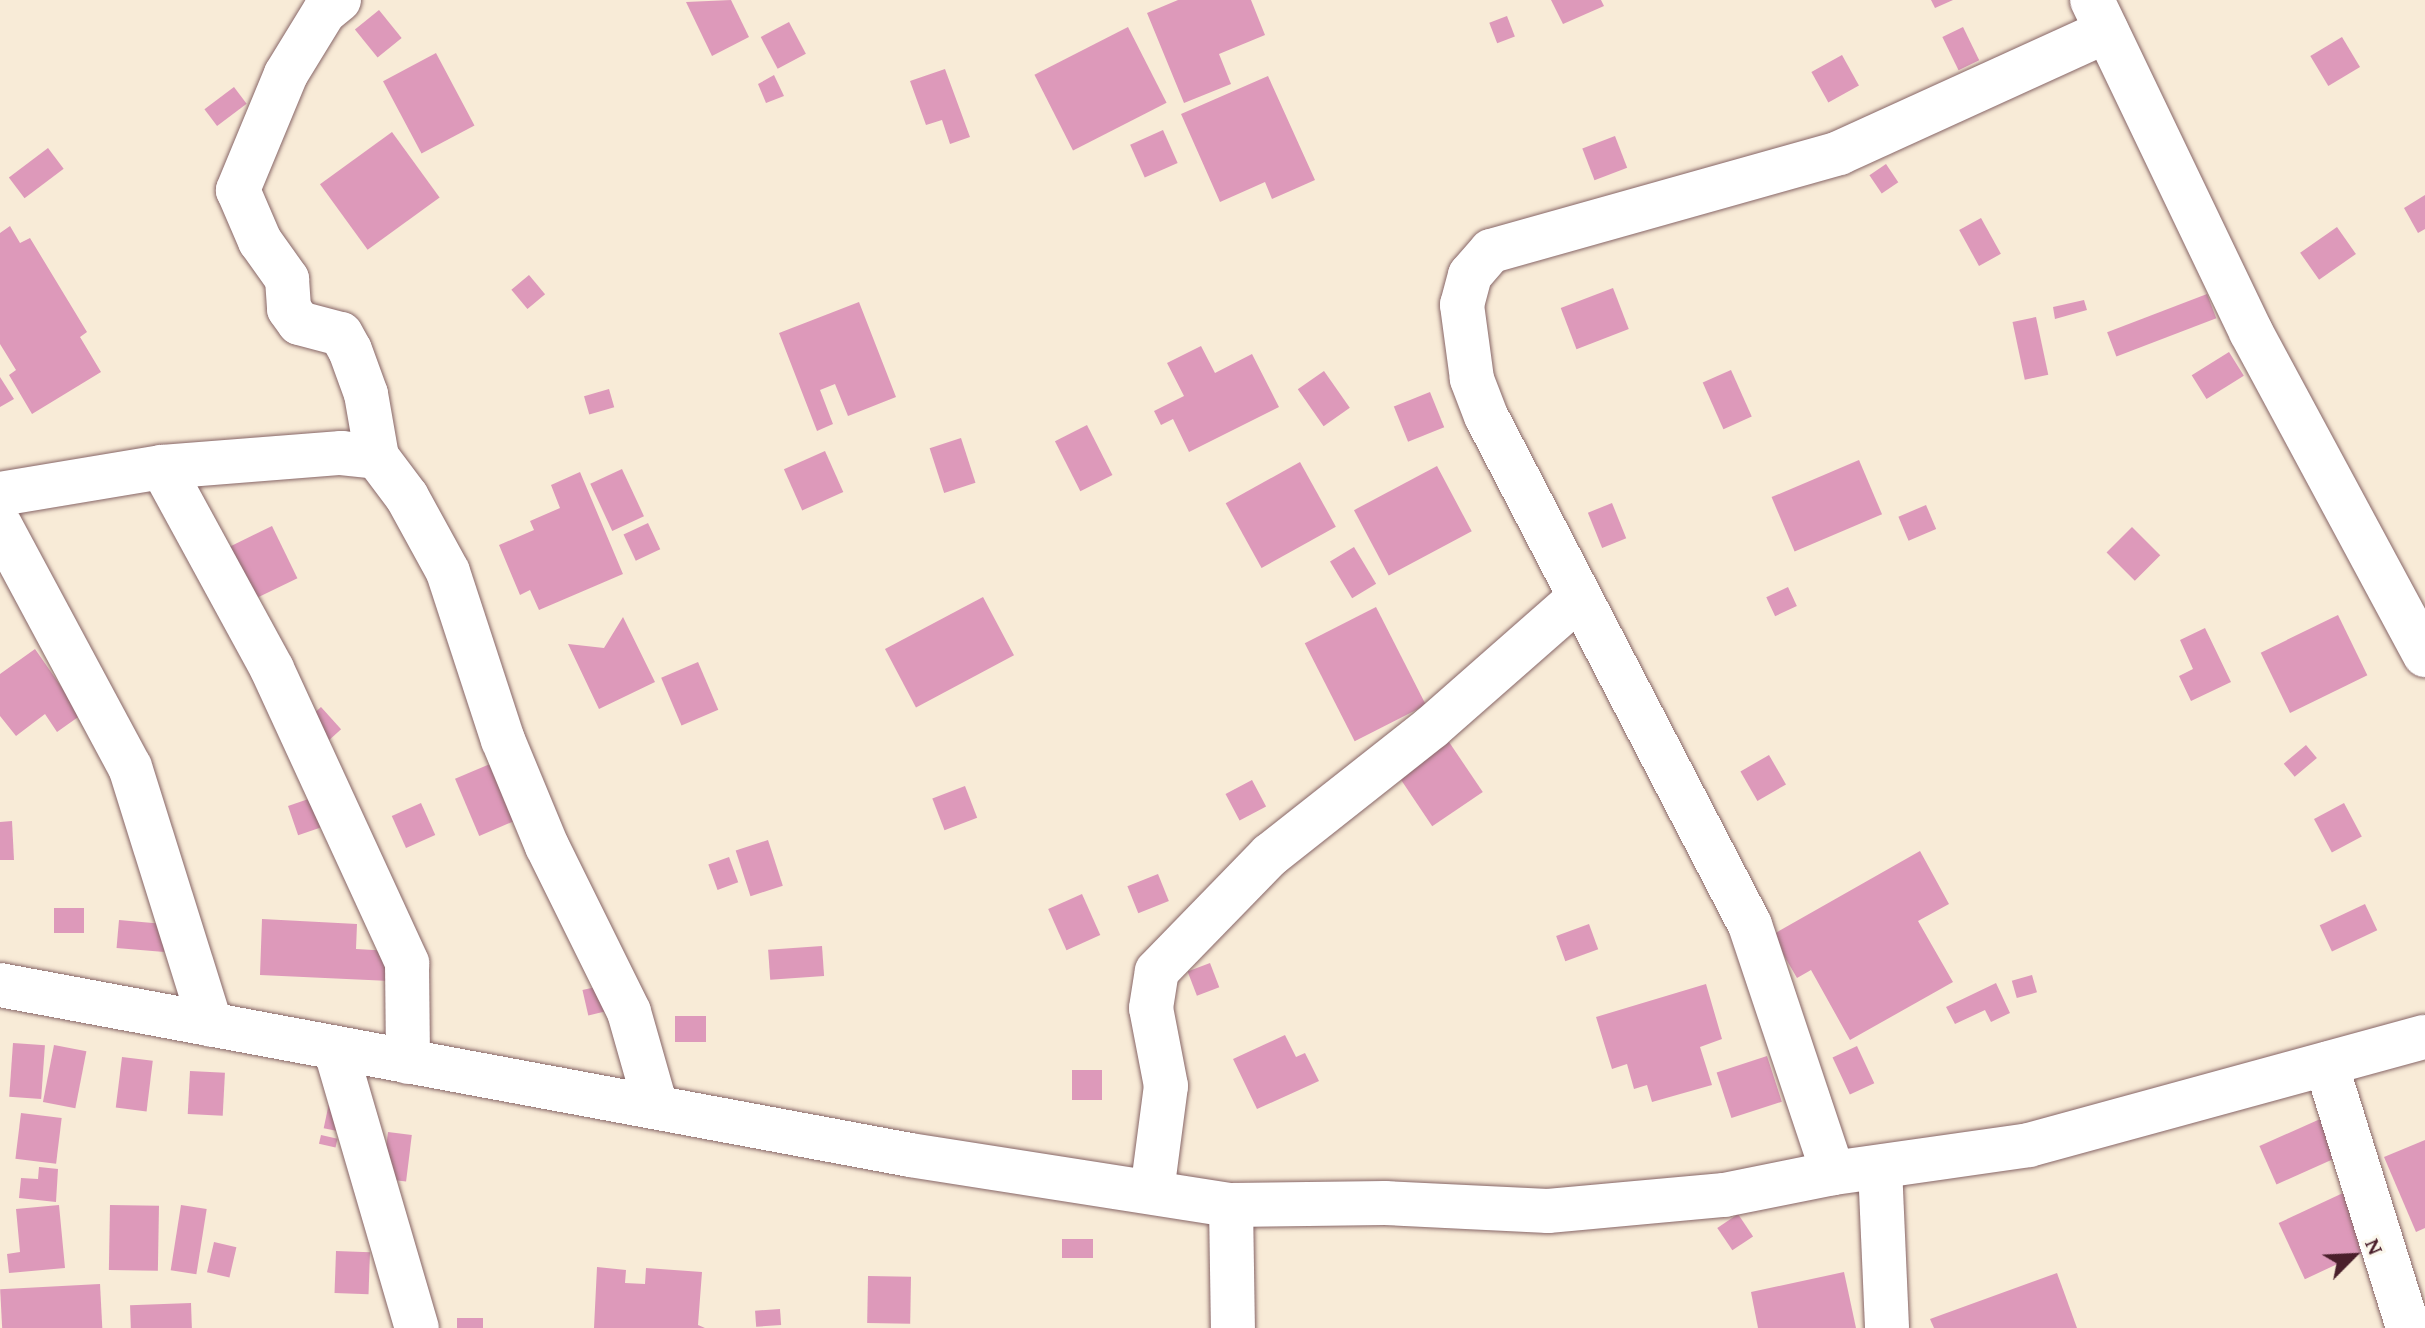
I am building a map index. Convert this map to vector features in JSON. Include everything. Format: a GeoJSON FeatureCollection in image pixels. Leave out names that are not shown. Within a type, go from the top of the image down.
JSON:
{"type":"FeatureCollection","features":[{"type":"Feature","properties":{"kind":"street"},"geometry":{"type":"LineString","coordinates":[[339,0],[324,12],[286,74],[238,190],[260,241],[287,279],[289,309],[299,323],[341,334],[350,350],[366,394],[377,457],[407,497],[448,572],[503,740],[547,846],[629,1012],[656,1107]]}},
{"type":"Feature","properties":{"kind":"street"},"geometry":{"type":"LineString","coordinates":[[1833,1173],[1750,925],[1579,598],[1472,379],[1462,305],[1470,275],[1491,251],[1839,153],[2100,16],[2251,332],[2425,655]]}},
{"type":"Feature","properties":{"kind":"street"},"geometry":{"type":"LineString","coordinates":[[0,494],[162,467],[341,453],[377,457]]}},
{"type":"Feature","properties":{"kind":"street"},"geometry":{"type":"LineString","coordinates":[[162,467],[272,669],[407,963],[408,1062]]}},
{"type":"Feature","properties":{"kind":"street"},"geometry":{"type":"LineString","coordinates":[[0,525],[130,767],[211,1025]]}},
{"type":"Feature","properties":{"kind":"street"},"geometry":{"type":"LineString","coordinates":[[1152,1192],[1166,1086],[1151,1008],[1157,971],[1270,855],[1432,727],[1579,598]]}},
{"type":"Feature","properties":{"kind":"street"},"geometry":{"type":"LineString","coordinates":[[0,985],[910,1155],[1231,1205],[1385,1203],[1548,1211],[1724,1195],[1833,1173],[2029,1145],[2425,1037]]}},
{"type":"Feature","properties":{"kind":"street"},"geometry":{"type":"LineString","coordinates":[[335,1048],[417,1328]]}},
{"type":"Feature","properties":{"kind":"street"},"geometry":{"type":"LineString","coordinates":[[2326,1064],[2408,1328]]}},
{"type":"Feature","properties":{"kind":"street"},"geometry":{"type":"LineString","coordinates":[[1880,1167],[1887,1328]]}},
{"type":"Feature","properties":{"kind":"street"},"geometry":{"type":"LineString","coordinates":[[1231,1205],[1233,1328]]}},
{"type":"Feature","properties":{"kind":"building"},"geometry":{"type":"Polygon","coordinates":[[[731,0],[749,37],[712,56],[686,2],[731,0]]]}},
{"type":"Feature","properties":{"kind":"building"},"geometry":{"type":"Polygon","coordinates":[[[1178,0],[1251,0],[1265,35],[1219,54],[1231,84],[1184,103],[1147,13],[1178,0]]]}},
{"type":"Feature","properties":{"kind":"building"},"geometry":{"type":"Polygon","coordinates":[[[1551,0],[1601,0],[1604,6],[1563,24],[1551,0]]]}},
{"type":"Feature","properties":{"kind":"building"},"geometry":{"type":"Polygon","coordinates":[[[1931,0],[1953,0],[1935,8],[1931,0]]]}},
{"type":"Feature","properties":{"kind":"building"},"geometry":{"type":"Polygon","coordinates":[[[379,10],[402,38],[378,57],[355,30],[379,10]]]}},
{"type":"Feature","properties":{"kind":"building"},"geometry":{"type":"Polygon","coordinates":[[[1507,16],[1515,37],[1497,43],[1489,23],[1507,16]]]}},
{"type":"Feature","properties":{"kind":"building"},"geometry":{"type":"Polygon","coordinates":[[[789,22],[806,54],[778,69],[761,37],[789,22]]]}},
{"type":"Feature","properties":{"kind":"building"},"geometry":{"type":"Polygon","coordinates":[[[1128,27],[1167,103],[1073,150],[1034,75],[1128,27]]]}},
{"type":"Feature","properties":{"kind":"building"},"geometry":{"type":"Polygon","coordinates":[[[1963,27],[1979,60],[1959,70],[1942,37],[1963,27]]]}},
{"type":"Feature","properties":{"kind":"building"},"geometry":{"type":"Polygon","coordinates":[[[2342,37],[2360,67],[2328,86],[2310,56],[2342,37]]]}},
{"type":"Feature","properties":{"kind":"building"},"geometry":{"type":"Polygon","coordinates":[[[436,53],[474,125],[422,154],[383,81],[436,53]]]}},
{"type":"Feature","properties":{"kind":"building"},"geometry":{"type":"Polygon","coordinates":[[[1842,55],[1859,86],[1828,103],[1811,72],[1842,55]]]}},
{"type":"Feature","properties":{"kind":"building"},"geometry":{"type":"Polygon","coordinates":[[[945,69],[970,137],[950,144],[942,120],[926,125],[910,81],[945,69]]]}},
{"type":"Feature","properties":{"kind":"building"},"geometry":{"type":"Polygon","coordinates":[[[774,75],[784,96],[766,103],[758,84],[774,75]]]}},
{"type":"Feature","properties":{"kind":"building"},"geometry":{"type":"Polygon","coordinates":[[[1268,76],[1315,180],[1272,199],[1265,182],[1220,202],[1181,114],[1268,76]]]}},
{"type":"Feature","properties":{"kind":"building"},"geometry":{"type":"Polygon","coordinates":[[[234,87],[247,104],[217,126],[204,109],[234,87]]]}},
{"type":"Feature","properties":{"kind":"building"},"geometry":{"type":"Polygon","coordinates":[[[1163,130],[1178,163],[1145,178],[1130,145],[1163,130]]]}},
{"type":"Feature","properties":{"kind":"building"},"geometry":{"type":"Polygon","coordinates":[[[392,132],[440,198],[368,250],[320,184],[392,132]]]}},
{"type":"Feature","properties":{"kind":"building"},"geometry":{"type":"Polygon","coordinates":[[[1615,136],[1627,168],[1595,180],[1582,149],[1615,136]]]}},
{"type":"Feature","properties":{"kind":"building"},"geometry":{"type":"Polygon","coordinates":[[[48,148],[64,169],[25,198],[9,177],[48,148]]]}},
{"type":"Feature","properties":{"kind":"building"},"geometry":{"type":"Polygon","coordinates":[[[1886,164],[1898,182],[1882,193],[1869,175],[1886,164]]]}},
{"type":"Feature","properties":{"kind":"building"},"geometry":{"type":"Polygon","coordinates":[[[2425,195],[2425,229],[2418,233],[2404,208],[2425,195]]]}},
{"type":"Feature","properties":{"kind":"building"},"geometry":{"type":"Polygon","coordinates":[[[1981,218],[2001,254],[1979,266],[1959,230],[1981,218]]]}},
{"type":"Feature","properties":{"kind":"building"},"geometry":{"type":"Polygon","coordinates":[[[10,226],[20,243],[30,238],[87,332],[80,337],[101,372],[32,414],[9,375],[16,370],[0,344],[0,233],[10,226]]]}},
{"type":"Feature","properties":{"kind":"building"},"geometry":{"type":"Polygon","coordinates":[[[2337,227],[2356,254],[2319,280],[2300,253],[2337,227]]]}},
{"type":"Feature","properties":{"kind":"building"},"geometry":{"type":"Polygon","coordinates":[[[529,275],[545,294],[527,309],[511,290],[529,275]]]}},
{"type":"Feature","properties":{"kind":"building"},"geometry":{"type":"Polygon","coordinates":[[[1613,288],[1629,329],[1576,349],[1561,308],[1613,288]]]}},
{"type":"Feature","properties":{"kind":"building"},"geometry":{"type":"Polygon","coordinates":[[[2207,294],[2216,318],[2116,357],[2107,332],[2207,294]]]}},
{"type":"Feature","properties":{"kind":"building"},"geometry":{"type":"Polygon","coordinates":[[[2084,300],[2087,310],[2055,319],[2053,307],[2084,300]]]}},
{"type":"Feature","properties":{"kind":"building"},"geometry":{"type":"Polygon","coordinates":[[[859,302],[896,397],[848,416],[835,384],[820,390],[833,424],[817,431],[779,333],[859,302]]]}},
{"type":"Feature","properties":{"kind":"building"},"geometry":{"type":"Polygon","coordinates":[[[2036,317],[2048,375],[2025,380],[2013,322],[2036,317]]]}},
{"type":"Feature","properties":{"kind":"building"},"geometry":{"type":"Polygon","coordinates":[[[1201,346],[1215,373],[1252,354],[1279,407],[1189,452],[1173,419],[1161,425],[1154,411],[1184,396],[1167,363],[1201,346]]]}},
{"type":"Feature","properties":{"kind":"building"},"geometry":{"type":"Polygon","coordinates":[[[2229,352],[2244,376],[2207,399],[2192,375],[2229,352]]]}},
{"type":"Feature","properties":{"kind":"building"},"geometry":{"type":"Polygon","coordinates":[[[1731,370],[1752,417],[1723,429],[1703,383],[1731,370]]]}},
{"type":"Feature","properties":{"kind":"building"},"geometry":{"type":"Polygon","coordinates":[[[1324,371],[1350,408],[1324,426],[1298,389],[1324,371]]]}},
{"type":"Feature","properties":{"kind":"building"},"geometry":{"type":"Polygon","coordinates":[[[0,377],[14,399],[0,407],[0,377]]]}},
{"type":"Feature","properties":{"kind":"building"},"geometry":{"type":"Polygon","coordinates":[[[609,389],[614,407],[589,414],[584,396],[609,389]]]}},
{"type":"Feature","properties":{"kind":"building"},"geometry":{"type":"Polygon","coordinates":[[[1430,392],[1444,427],[1408,442],[1394,407],[1430,392]]]}},
{"type":"Feature","properties":{"kind":"building"},"geometry":{"type":"Polygon","coordinates":[[[1087,425],[1112,475],[1080,491],[1055,441],[1087,425]]]}},
{"type":"Feature","properties":{"kind":"building"},"geometry":{"type":"Polygon","coordinates":[[[961,438],[976,483],[944,493],[930,448],[961,438]]]}},
{"type":"Feature","properties":{"kind":"building"},"geometry":{"type":"Polygon","coordinates":[[[825,451],[843,492],[802,510],[784,469],[825,451]]]}},
{"type":"Feature","properties":{"kind":"building"},"geometry":{"type":"Polygon","coordinates":[[[1859,460],[1882,514],[1795,551],[1772,497],[1859,460]]]}},
{"type":"Feature","properties":{"kind":"building"},"geometry":{"type":"Polygon","coordinates":[[[1300,462],[1336,527],[1262,568],[1226,503],[1300,462]]]}},
{"type":"Feature","properties":{"kind":"building"},"geometry":{"type":"Polygon","coordinates":[[[1437,466],[1472,531],[1389,575],[1354,510],[1437,466]]]}},
{"type":"Feature","properties":{"kind":"building"},"geometry":{"type":"Polygon","coordinates":[[[622,469],[644,516],[612,531],[590,484],[622,469]]]}},
{"type":"Feature","properties":{"kind":"building"},"geometry":{"type":"Polygon","coordinates":[[[580,472],[623,574],[539,610],[530,590],[520,595],[499,545],[534,530],[530,521],[560,508],[551,485],[580,472]]]}},
{"type":"Feature","properties":{"kind":"building"},"geometry":{"type":"Polygon","coordinates":[[[1612,503],[1626,538],[1602,548],[1588,513],[1612,503]]]}},
{"type":"Feature","properties":{"kind":"building"},"geometry":{"type":"Polygon","coordinates":[[[1926,505],[1936,529],[1909,541],[1898,517],[1926,505]]]}},
{"type":"Feature","properties":{"kind":"building"},"geometry":{"type":"Polygon","coordinates":[[[648,523],[660,549],[636,561],[624,534],[648,523]]]}},
{"type":"Feature","properties":{"kind":"building"},"geometry":{"type":"Polygon","coordinates":[[[272,526],[297,578],[252,600],[227,548],[272,526]]]}},
{"type":"Feature","properties":{"kind":"building"},"geometry":{"type":"Polygon","coordinates":[[[2132,527],[2160,555],[2135,581],[2107,552],[2132,527]]]}},
{"type":"Feature","properties":{"kind":"building"},"geometry":{"type":"Polygon","coordinates":[[[1354,547],[1376,584],[1352,598],[1330,561],[1354,547]]]}},
{"type":"Feature","properties":{"kind":"building"},"geometry":{"type":"Polygon","coordinates":[[[1788,587],[1797,606],[1775,616],[1766,597],[1788,587]]]}},
{"type":"Feature","properties":{"kind":"building"},"geometry":{"type":"Polygon","coordinates":[[[983,597],[1014,655],[916,707],[885,649],[983,597]]]}},
{"type":"Feature","properties":{"kind":"building"},"geometry":{"type":"Polygon","coordinates":[[[1376,607],[1426,705],[1355,741],[1305,643],[1376,607]]]}},
{"type":"Feature","properties":{"kind":"building"},"geometry":{"type":"Polygon","coordinates":[[[2338,615],[2367,675],[2290,713],[2261,653],[2338,615]]]}},
{"type":"Feature","properties":{"kind":"building"},"geometry":{"type":"Polygon","coordinates":[[[623,617],[655,682],[599,709],[568,644],[604,648],[623,617]]]}},
{"type":"Feature","properties":{"kind":"building"},"geometry":{"type":"Polygon","coordinates":[[[2205,628],[2231,682],[2191,701],[2179,676],[2193,669],[2180,640],[2205,628]]]}},
{"type":"Feature","properties":{"kind":"building"},"geometry":{"type":"Polygon","coordinates":[[[35,649],[81,715],[57,732],[45,714],[16,736],[0,716],[0,674],[35,649]]]}},
{"type":"Feature","properties":{"kind":"building"},"geometry":{"type":"Polygon","coordinates":[[[698,662],[718,710],[681,725],[661,678],[698,662]]]}},
{"type":"Feature","properties":{"kind":"building"},"geometry":{"type":"Polygon","coordinates":[[[321,707],[341,729],[322,747],[302,724],[321,707]]]}},
{"type":"Feature","properties":{"kind":"building"},"geometry":{"type":"Polygon","coordinates":[[[1447,739],[1483,792],[1432,826],[1396,773],[1447,739]]]}},
{"type":"Feature","properties":{"kind":"building"},"geometry":{"type":"Polygon","coordinates":[[[2306,745],[2317,758],[2295,777],[2284,764],[2306,745]]]}},
{"type":"Feature","properties":{"kind":"building"},"geometry":{"type":"Polygon","coordinates":[[[1769,755],[1786,784],[1757,801],[1740,772],[1769,755]]]}},
{"type":"Feature","properties":{"kind":"building"},"geometry":{"type":"Polygon","coordinates":[[[490,764],[514,821],[479,836],[455,779],[490,764]]]}},
{"type":"Feature","properties":{"kind":"building"},"geometry":{"type":"Polygon","coordinates":[[[1252,780],[1266,806],[1240,821],[1226,794],[1252,780]]]}},
{"type":"Feature","properties":{"kind":"building"},"geometry":{"type":"Polygon","coordinates":[[[965,786],[977,818],[945,830],[932,799],[965,786]]]}},
{"type":"Feature","properties":{"kind":"building"},"geometry":{"type":"Polygon","coordinates":[[[323,794],[333,823],[298,835],[288,806],[323,794]]]}},
{"type":"Feature","properties":{"kind":"building"},"geometry":{"type":"Polygon","coordinates":[[[421,803],[435,835],[406,848],[392,816],[421,803]]]}},
{"type":"Feature","properties":{"kind":"building"},"geometry":{"type":"Polygon","coordinates":[[[2344,803],[2362,837],[2332,853],[2314,819],[2344,803]]]}},
{"type":"Feature","properties":{"kind":"building"},"geometry":{"type":"Polygon","coordinates":[[[12,821],[14,860],[0,860],[0,822],[12,821]]]}},
{"type":"Feature","properties":{"kind":"building"},"geometry":{"type":"Polygon","coordinates":[[[768,840],[783,886],[750,896],[736,851],[768,840]]]}},
{"type":"Feature","properties":{"kind":"building"},"geometry":{"type":"Polygon","coordinates":[[[1920,851],[1949,904],[1918,921],[1953,982],[1850,1040],[1811,970],[1797,978],[1772,935],[1920,851]]]}},
{"type":"Feature","properties":{"kind":"building"},"geometry":{"type":"Polygon","coordinates":[[[729,857],[738,882],[718,890],[708,865],[729,857]]]}},
{"type":"Feature","properties":{"kind":"building"},"geometry":{"type":"Polygon","coordinates":[[[1158,874],[1169,901],[1138,913],[1127,886],[1158,874]]]}},
{"type":"Feature","properties":{"kind":"building"},"geometry":{"type":"Polygon","coordinates":[[[1082,894],[1100,935],[1067,950],[1048,909],[1082,894]]]}},
{"type":"Feature","properties":{"kind":"building"},"geometry":{"type":"Polygon","coordinates":[[[2365,904],[2377,930],[2332,951],[2320,925],[2365,904]]]}},
{"type":"Feature","properties":{"kind":"building"},"geometry":{"type":"Polygon","coordinates":[[[54,908],[84,908],[84,933],[54,933],[54,908]]]}},
{"type":"Feature","properties":{"kind":"building"},"geometry":{"type":"Polygon","coordinates":[[[262,919],[357,924],[356,949],[391,951],[390,981],[260,975],[262,919]]]}},
{"type":"Feature","properties":{"kind":"building"},"geometry":{"type":"Polygon","coordinates":[[[119,920],[167,924],[164,952],[117,948],[119,920]]]}},
{"type":"Feature","properties":{"kind":"building"},"geometry":{"type":"Polygon","coordinates":[[[1589,924],[1598,949],[1565,961],[1556,936],[1589,924]]]}},
{"type":"Feature","properties":{"kind":"building"},"geometry":{"type":"Polygon","coordinates":[[[822,946],[824,976],[770,980],[768,950],[822,946]]]}},
{"type":"Feature","properties":{"kind":"building"},"geometry":{"type":"Polygon","coordinates":[[[1210,963],[1219,987],[1197,996],[1188,972],[1210,963]]]}},
{"type":"Feature","properties":{"kind":"building"},"geometry":{"type":"Polygon","coordinates":[[[2032,975],[2037,992],[2017,998],[2012,981],[2032,975]]]}},
{"type":"Feature","properties":{"kind":"building"},"geometry":{"type":"Polygon","coordinates":[[[1996,983],[2010,1013],[1991,1022],[1985,1010],[1955,1024],[1946,1007],[1996,983]]]}},
{"type":"Feature","properties":{"kind":"building"},"geometry":{"type":"Polygon","coordinates":[[[1706,984],[1722,1039],[1700,1047],[1712,1085],[1652,1102],[1647,1085],[1634,1089],[1627,1064],[1612,1069],[1596,1017],[1706,984]]]}},
{"type":"Feature","properties":{"kind":"building"},"geometry":{"type":"Polygon","coordinates":[[[600,986],[606,1011],[588,1015],[582,990],[600,986]]]}},
{"type":"Feature","properties":{"kind":"building"},"geometry":{"type":"Polygon","coordinates":[[[675,1016],[706,1016],[706,1042],[675,1042],[675,1016]]]}},
{"type":"Feature","properties":{"kind":"building"},"geometry":{"type":"Polygon","coordinates":[[[1285,1035],[1296,1057],[1305,1053],[1319,1081],[1257,1109],[1233,1059],[1285,1035]]]}},
{"type":"Feature","properties":{"kind":"building"},"geometry":{"type":"Polygon","coordinates":[[[13,1043],[45,1045],[41,1099],[9,1097],[13,1043]]]}},
{"type":"Feature","properties":{"kind":"building"},"geometry":{"type":"Polygon","coordinates":[[[54,1045],[86,1051],[75,1108],[43,1102],[54,1045]]]}},
{"type":"Feature","properties":{"kind":"building"},"geometry":{"type":"Polygon","coordinates":[[[1857,1046],[1874,1083],[1850,1095],[1833,1057],[1857,1046]]]}},
{"type":"Feature","properties":{"kind":"building"},"geometry":{"type":"Polygon","coordinates":[[[1767,1056],[1782,1102],[1731,1118],[1717,1072],[1767,1056]]]}},
{"type":"Feature","properties":{"kind":"building"},"geometry":{"type":"Polygon","coordinates":[[[122,1057],[153,1061],[147,1111],[116,1108],[122,1057]]]}},
{"type":"Feature","properties":{"kind":"building"},"geometry":{"type":"Polygon","coordinates":[[[1072,1070],[1102,1070],[1102,1100],[1072,1100],[1072,1070]]]}},
{"type":"Feature","properties":{"kind":"building"},"geometry":{"type":"Polygon","coordinates":[[[190,1071],[225,1073],[223,1116],[188,1114],[190,1071]]]}},
{"type":"Feature","properties":{"kind":"building"},"geometry":{"type":"Polygon","coordinates":[[[332,1089],[346,1092],[337,1131],[324,1128],[332,1089]]]}},
{"type":"Feature","properties":{"kind":"building"},"geometry":{"type":"Polygon","coordinates":[[[21,1113],[62,1118],[56,1164],[15,1159],[21,1113]]]}},
{"type":"Feature","properties":{"kind":"building"},"geometry":{"type":"Polygon","coordinates":[[[2327,1116],[2344,1154],[2276,1184],[2259,1146],[2327,1116]]]}},
{"type":"Feature","properties":{"kind":"building"},"geometry":{"type":"Polygon","coordinates":[[[388,1132],[412,1135],[406,1182],[382,1179],[388,1132]]]}},
{"type":"Feature","properties":{"kind":"building"},"geometry":{"type":"Polygon","coordinates":[[[321,1135],[338,1139],[336,1148],[319,1144],[321,1135]]]}},
{"type":"Feature","properties":{"kind":"building"},"geometry":{"type":"Polygon","coordinates":[[[2425,1140],[2425,1228],[2416,1232],[2384,1157],[2425,1140]]]}},
{"type":"Feature","properties":{"kind":"building"},"geometry":{"type":"Polygon","coordinates":[[[39,1167],[58,1169],[56,1202],[19,1198],[21,1178],[38,1179],[39,1167]]]}},
{"type":"Feature","properties":{"kind":"building"},"geometry":{"type":"Polygon","coordinates":[[[2343,1193],[2369,1249],[2305,1279],[2279,1223],[2343,1193]]]}},
{"type":"Feature","properties":{"kind":"building"},"geometry":{"type":"Polygon","coordinates":[[[59,1205],[65,1268],[9,1273],[7,1254],[20,1252],[16,1209],[59,1205]]]}},
{"type":"Feature","properties":{"kind":"building"},"geometry":{"type":"Polygon","coordinates":[[[110,1205],[159,1206],[158,1271],[109,1270],[110,1205]]]}},
{"type":"Feature","properties":{"kind":"building"},"geometry":{"type":"Polygon","coordinates":[[[181,1205],[207,1209],[196,1274],[171,1270],[181,1205]]]}},
{"type":"Feature","properties":{"kind":"building"},"geometry":{"type":"Polygon","coordinates":[[[1738,1214],[1753,1236],[1732,1250],[1717,1228],[1738,1214]]]}},
{"type":"Feature","properties":{"kind":"building"},"geometry":{"type":"Polygon","coordinates":[[[1062,1239],[1093,1239],[1093,1258],[1062,1258],[1062,1239]]]}},
{"type":"Feature","properties":{"kind":"building"},"geometry":{"type":"Polygon","coordinates":[[[214,1242],[236,1247],[229,1277],[207,1272],[214,1242]]]}},
{"type":"Feature","properties":{"kind":"building"},"geometry":{"type":"Polygon","coordinates":[[[336,1251],[370,1252],[369,1294],[335,1293],[336,1251]]]}},
{"type":"Feature","properties":{"kind":"building"},"geometry":{"type":"Polygon","coordinates":[[[597,1267],[626,1270],[625,1283],[645,1284],[646,1268],[702,1272],[698,1325],[705,1328],[594,1328],[597,1267]]]}},
{"type":"Feature","properties":{"kind":"building"},"geometry":{"type":"Polygon","coordinates":[[[1844,1272],[1856,1328],[1758,1328],[1751,1292],[1844,1272]]]}},
{"type":"Feature","properties":{"kind":"building"},"geometry":{"type":"Polygon","coordinates":[[[2057,1273],[2077,1328],[1934,1328],[1930,1319],[2057,1273]]]}},
{"type":"Feature","properties":{"kind":"building"},"geometry":{"type":"Polygon","coordinates":[[[868,1276],[911,1277],[910,1324],[867,1323],[868,1276]]]}},
{"type":"Feature","properties":{"kind":"building"},"geometry":{"type":"Polygon","coordinates":[[[100,1284],[102,1328],[2,1328],[0,1289],[100,1284]]]}},
{"type":"Feature","properties":{"kind":"building"},"geometry":{"type":"Polygon","coordinates":[[[191,1303],[192,1328],[131,1328],[130,1305],[191,1303]]]}},
{"type":"Feature","properties":{"kind":"building"},"geometry":{"type":"Polygon","coordinates":[[[780,1309],[781,1325],[756,1327],[755,1311],[780,1309]]]}},
{"type":"Feature","properties":{"kind":"building"},"geometry":{"type":"Polygon","coordinates":[[[457,1318],[483,1318],[483,1328],[457,1328],[457,1318]]]}}]}
